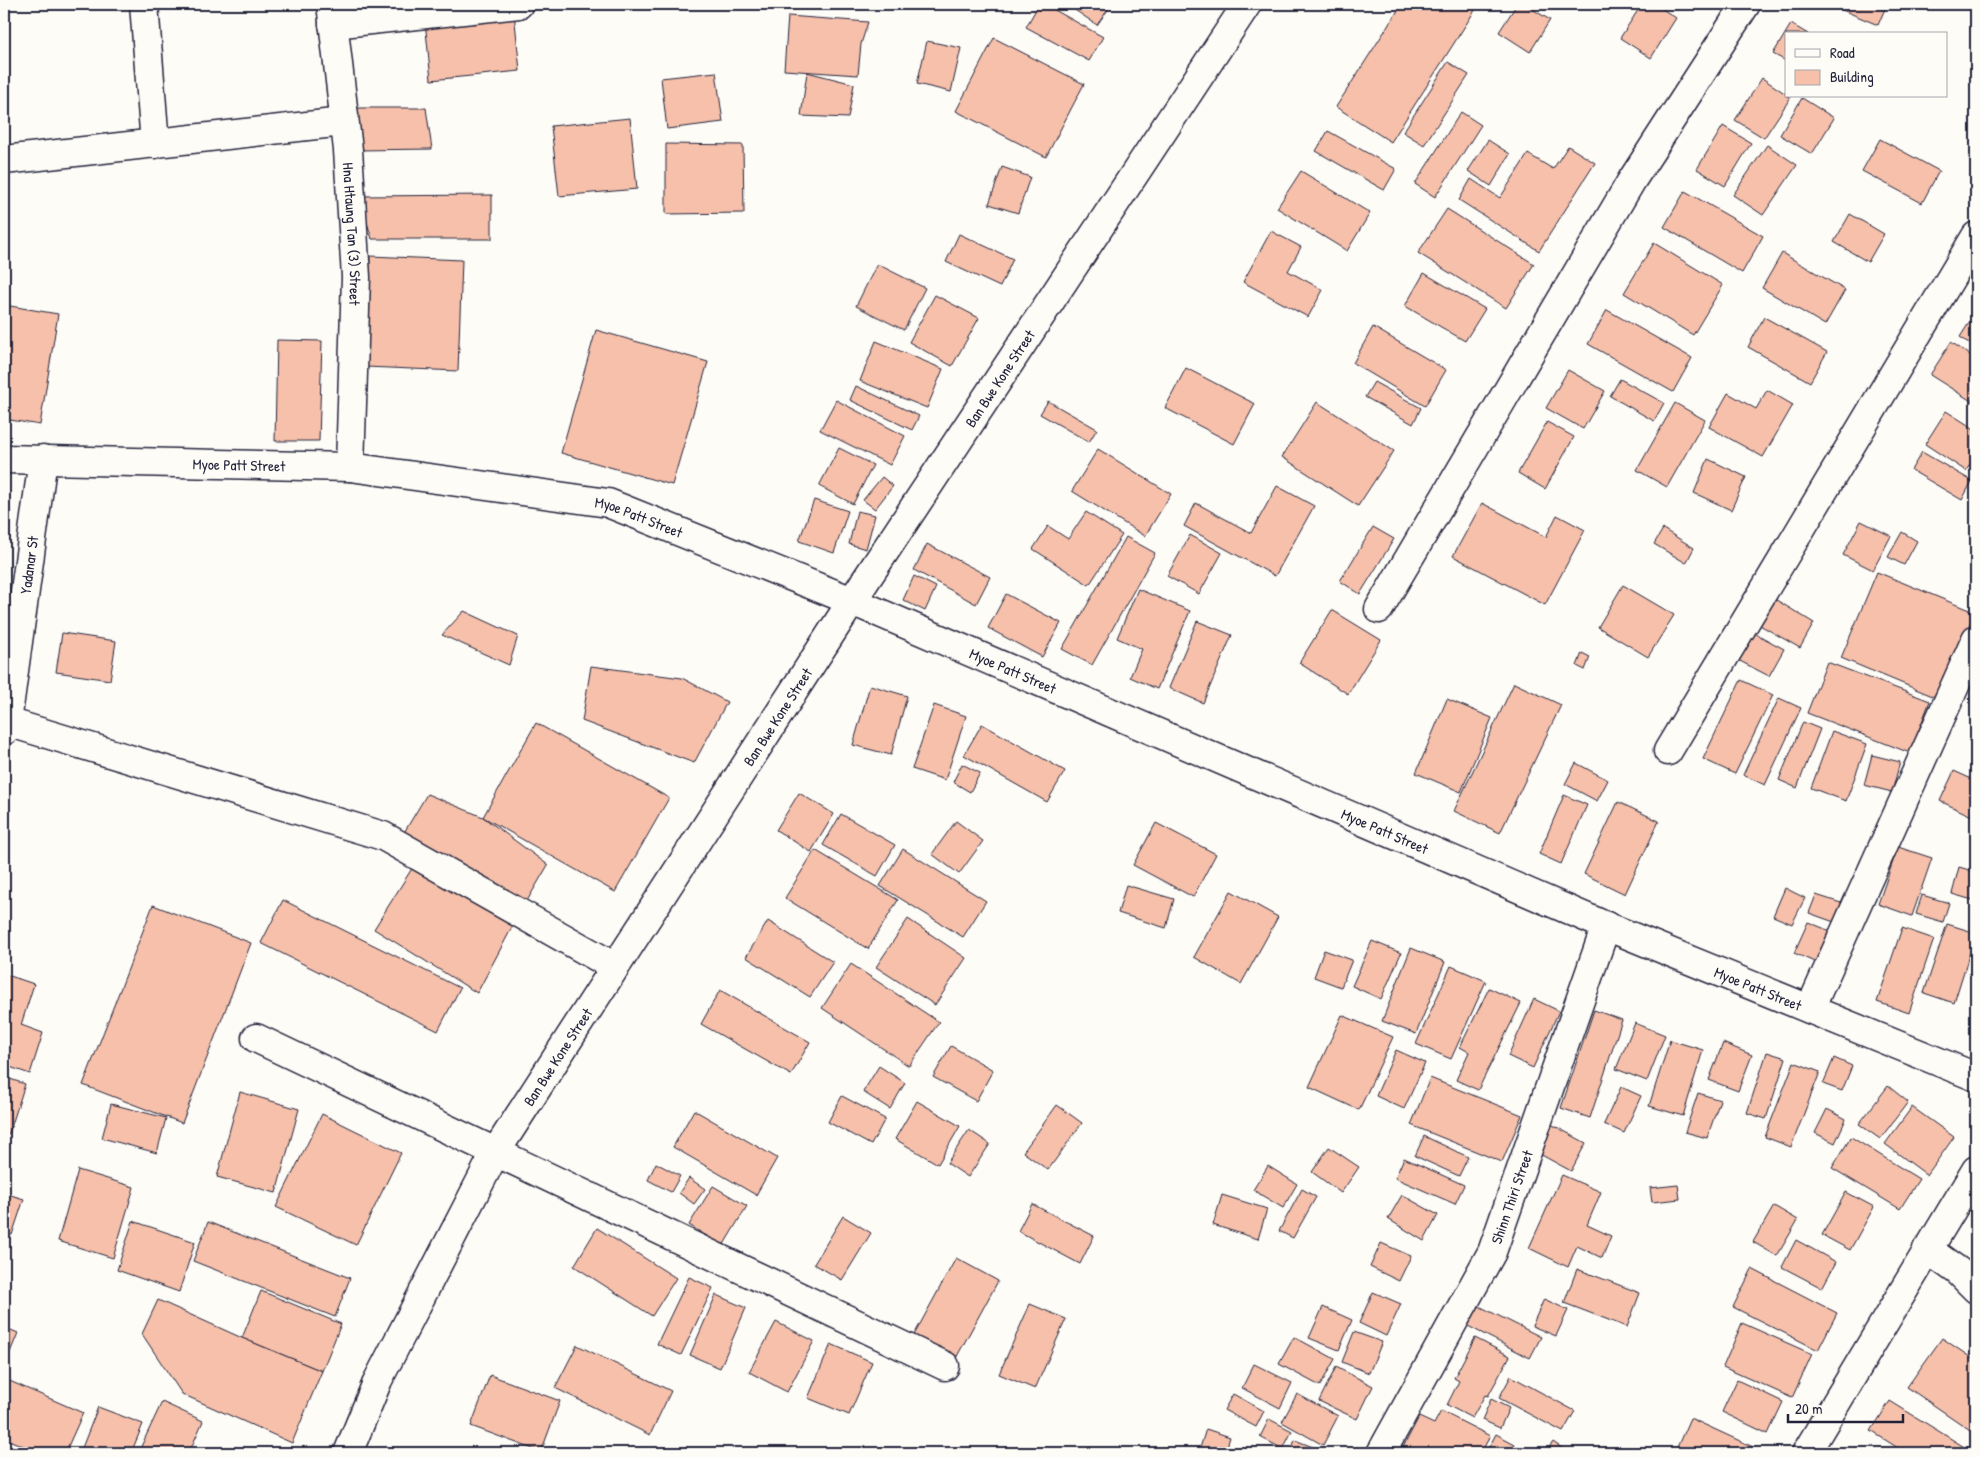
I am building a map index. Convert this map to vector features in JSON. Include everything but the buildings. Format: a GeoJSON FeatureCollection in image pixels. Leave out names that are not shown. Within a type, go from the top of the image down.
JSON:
{"type":"FeatureCollection","features":[{"type":"Feature","properties":{"kind":"street"},"geometry":{"type":"LineString","coordinates":[[144,4],[155,144]]}},
{"type":"Feature","properties":{"kind":"street"},"geometry":{"type":"LineString","coordinates":[[332,14],[519,4]]}},
{"type":"Feature","properties":{"kind":"street","name":"Ban Bwe Kone Street"},"geometry":{"type":"LineString","coordinates":[[348,1453],[378,1380],[495,1153],[852,601],[1247,4]]}},
{"type":"Feature","properties":{"kind":"street"},"geometry":{"type":"LineString","coordinates":[[1380,609],[1632,180],[1746,4]]}},
{"type":"Feature","properties":{"kind":"street","name":"Hna Htaung Tan (3) Street"},"geometry":{"type":"LineString","coordinates":[[332,14],[348,150],[356,277],[350,467]]}},
{"type":"Feature","properties":{"kind":"street"},"geometry":{"type":"LineString","coordinates":[[4,160],[344,122]]}},
{"type":"Feature","properties":{"kind":"street"},"geometry":{"type":"LineString","coordinates":[[1668,751],[1976,236]]}},
{"type":"Feature","properties":{"kind":"street","name":"Myoe Patt Street"},"geometry":{"type":"LineString","coordinates":[[4,459],[350,467],[608,503],[852,601],[1606,926],[1976,1077]]}},
{"type":"Feature","properties":{"kind":"street","name":"Yadanar St"},"geometry":{"type":"LineString","coordinates":[[5,724],[43,459]]}},
{"type":"Feature","properties":{"kind":"street"},"geometry":{"type":"LineString","coordinates":[[1810,1009],[1976,638]]}},
{"type":"Feature","properties":{"kind":"street"},"geometry":{"type":"LineString","coordinates":[[5,724],[383,836],[615,968]]}},
{"type":"Feature","properties":{"kind":"street","name":"Shinn Thiri Street"},"geometry":{"type":"LineString","coordinates":[[1381,1453],[1492,1252],[1606,926]]}},
{"type":"Feature","properties":{"kind":"street"},"geometry":{"type":"LineString","coordinates":[[256,1038],[945,1366]]}},
{"type":"Feature","properties":{"kind":"street"},"geometry":{"type":"LineString","coordinates":[[1806,1453],[1976,1170]]}},
{"type":"Feature","properties":{"kind":"street"},"geometry":{"type":"LineString","coordinates":[[1927,1249],[1958,1271],[1976,1289]]}}]}
